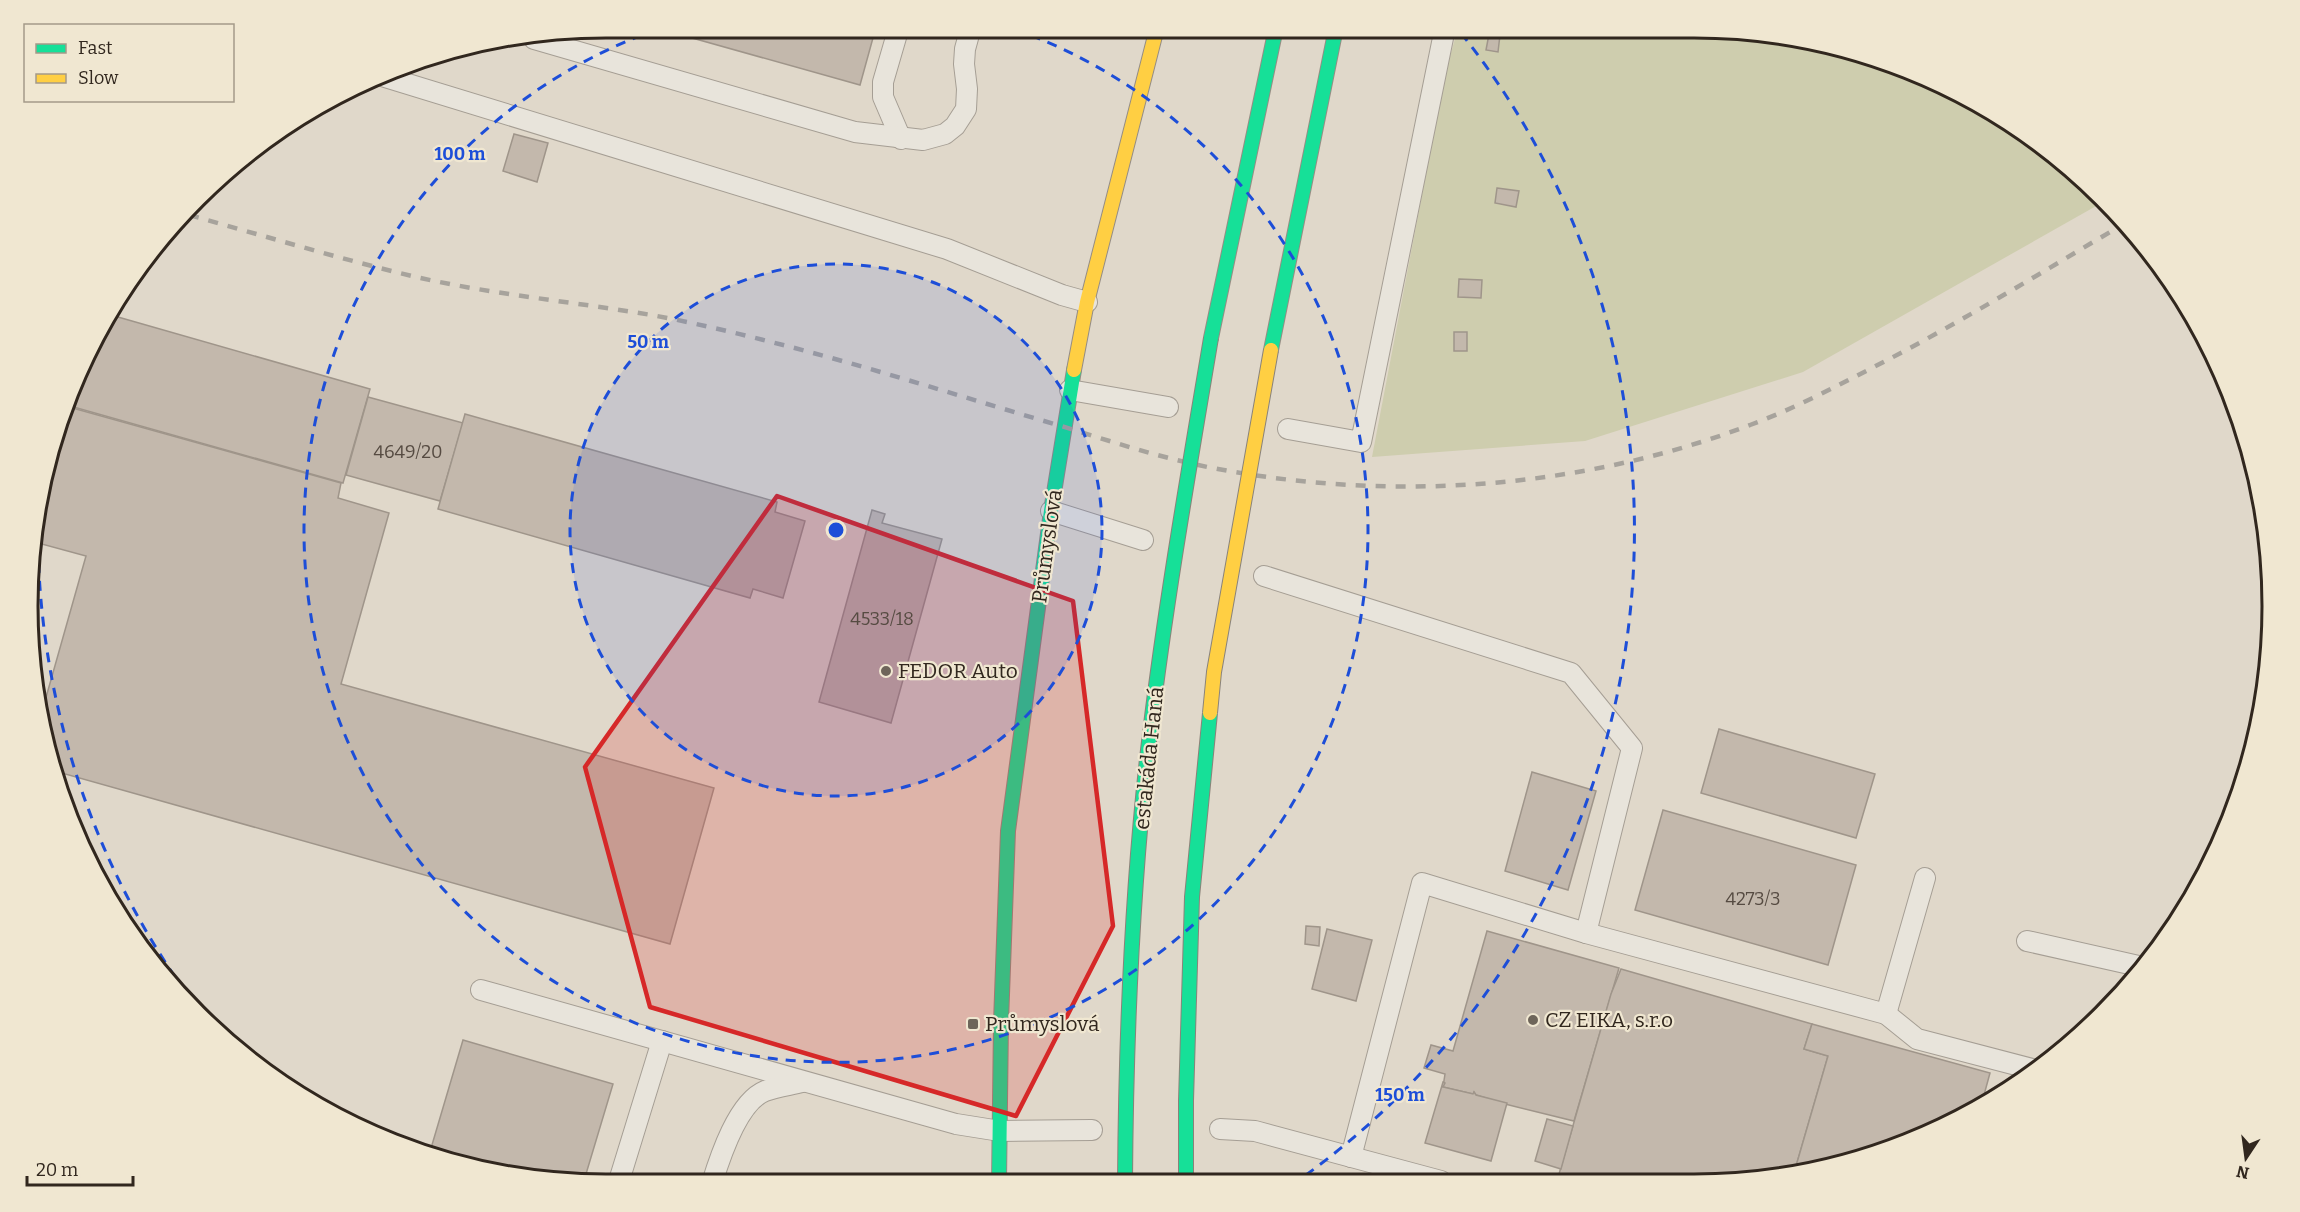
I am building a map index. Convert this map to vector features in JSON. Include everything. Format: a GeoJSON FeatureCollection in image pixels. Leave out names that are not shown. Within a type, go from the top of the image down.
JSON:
{"type":"FeatureCollection","features":[{"type":"Feature","properties":{"kind":"main road","name":"Průmyslová"},"geometry":{"type":"LineString","coordinates":[[999,1174],[1001,1022],[1008,831],[1051,511],[1070,390],[1087,302],[1154,38]]}},
{"type":"Feature","properties":{"kind":"main road","name":"estakáda Haná"},"geometry":{"type":"LineString","coordinates":[[1125,1174],[1125,1106],[1134,897],[1158,670],[1211,338],[1274,38]]}},
{"type":"Feature","properties":{"kind":"main road"},"geometry":{"type":"LineString","coordinates":[[1186,1174],[1192,897],[1214,672],[1271,350],[1334,38]]}},
{"type":"Feature","properties":{"kind":"lane"},"geometry":{"type":"LineString","coordinates":[[895,38],[883,82],[883,97],[901,139]]}},
{"type":"Feature","properties":{"kind":"lane"},"geometry":{"type":"LineString","coordinates":[[542,41],[855,132],[923,140],[945,134],[963,116],[968,102],[964,64],[969,38]]}},
{"type":"Feature","properties":{"kind":"lane"},"geometry":{"type":"LineString","coordinates":[[1288,429],[1361,441],[1443,38]]}},
{"type":"Feature","properties":{"kind":"lane"},"geometry":{"type":"LineString","coordinates":[[393,79],[947,249],[1062,295],[1087,302]]}},
{"type":"Feature","properties":{"kind":"lane"},"geometry":{"type":"LineString","coordinates":[[1070,390],[1168,407]]}},
{"type":"Feature","properties":{"kind":"lane"},"geometry":{"type":"LineString","coordinates":[[1051,511],[1143,540]]}},
{"type":"Feature","properties":{"kind":"lane"},"geometry":{"type":"LineString","coordinates":[[1264,576],[1570,673],[1632,748],[1586,933]]}},
{"type":"Feature","properties":{"kind":"lane"},"geometry":{"type":"LineString","coordinates":[[1887,1014],[1925,878]]}},
{"type":"Feature","properties":{"kind":"lane"},"geometry":{"type":"LineString","coordinates":[[1351,1157],[1422,883],[1586,933],[1887,1014],[1917,1039],[2026,1067]]}},
{"type":"Feature","properties":{"kind":"lane"},"geometry":{"type":"LineString","coordinates":[[2027,941],[2134,965]]}},
{"type":"Feature","properties":{"kind":"lane"},"geometry":{"type":"LineString","coordinates":[[482,990],[956,1124],[1000,1131],[1092,1130]]}},
{"type":"Feature","properties":{"kind":"lane"},"geometry":{"type":"LineString","coordinates":[[621,1174],[662,1041]]}},
{"type":"Feature","properties":{"kind":"lane"},"geometry":{"type":"LineString","coordinates":[[715,1174],[719,1158],[739,1115],[763,1092],[805,1082]]}},
{"type":"Feature","properties":{"kind":"lane"},"geometry":{"type":"LineString","coordinates":[[1220,1129],[1255,1131],[1415,1174]]}},
{"type":"Feature","properties":{"kind":"highlighted area"},"geometry":{"type":"Polygon","coordinates":[[[777,496],[1073,601],[1113,926],[1016,1116],[650,1007],[585,767],[777,496]]]}},
{"type":"Feature","properties":{"kind":"green space"},"geometry":{"type":"Polygon","coordinates":[[[1455,38],[1731,39],[1805,48],[1877,68],[1945,96],[2010,133],[2069,179],[2097,205],[1803,372],[1585,441],[1372,457],[1445,74],[1455,38]]]}},
{"type":"Feature","properties":{"kind":"building"},"geometry":{"type":"Polygon","coordinates":[[[692,38],[873,38],[860,85],[692,38]]]}},
{"type":"Feature","properties":{"kind":"building"},"geometry":{"type":"Polygon","coordinates":[[[1488,38],[1500,38],[1498,52],[1486,50],[1488,38]]]}},
{"type":"Feature","properties":{"kind":"building"},"geometry":{"type":"Polygon","coordinates":[[[514,134],[548,143],[537,182],[503,171],[514,134]]]}},
{"type":"Feature","properties":{"kind":"building"},"geometry":{"type":"Polygon","coordinates":[[[1497,188],[1519,191],[1516,207],[1495,203],[1497,188]]]}},
{"type":"Feature","properties":{"kind":"building"},"geometry":{"type":"Polygon","coordinates":[[[1459,279],[1482,280],[1481,298],[1458,297],[1459,279]]]}},
{"type":"Feature","properties":{"kind":"building"},"geometry":{"type":"Polygon","coordinates":[[[117,317],[370,389],[343,483],[74,407],[96,355],[117,317]]]}},
{"type":"Feature","properties":{"kind":"building"},"geometry":{"type":"Polygon","coordinates":[[[1454,332],[1467,332],[1467,351],[1454,351],[1454,332]]]}},
{"type":"Feature","properties":{"kind":"building"},"geometry":{"type":"Polygon","coordinates":[[[368,397],[463,423],[440,501],[346,475],[368,397]]]}},
{"type":"Feature","properties":{"kind":"building"},"geometry":{"type":"Polygon","coordinates":[[[73,408],[341,483],[338,498],[389,513],[341,684],[714,788],[670,944],[63,773],[45,700],[86,556],[41,544],[48,495],[73,408]]]}},
{"type":"Feature","properties":{"kind":"building"},"geometry":{"type":"Polygon","coordinates":[[[465,414],[777,502],[775,512],[805,521],[783,598],[753,589],[750,598],[438,509],[465,414]]]}},
{"type":"Feature","properties":{"kind":"building"},"geometry":{"type":"Polygon","coordinates":[[[872,510],[885,514],[882,523],[942,539],[891,723],[819,702],[872,510]]]}},
{"type":"Feature","properties":{"kind":"building"},"geometry":{"type":"Polygon","coordinates":[[[1719,729],[1875,774],[1856,838],[1701,793],[1719,729]]]}},
{"type":"Feature","properties":{"kind":"building"},"geometry":{"type":"Polygon","coordinates":[[[1532,772],[1596,791],[1568,890],[1505,871],[1532,772]]]}},
{"type":"Feature","properties":{"kind":"building"},"geometry":{"type":"Polygon","coordinates":[[[1663,810],[1856,865],[1828,965],[1635,910],[1663,810]]]}},
{"type":"Feature","properties":{"kind":"building"},"geometry":{"type":"Polygon","coordinates":[[[1306,926],[1320,927],[1319,946],[1305,944],[1306,926]]]}},
{"type":"Feature","properties":{"kind":"building"},"geometry":{"type":"Polygon","coordinates":[[[1327,929],[1372,940],[1356,1001],[1312,989],[1327,929]]]}},
{"type":"Feature","properties":{"kind":"building","name":"CZ EIKA, s.r.o"},"geometry":{"type":"Polygon","coordinates":[[[1487,931],[1619,968],[1574,1121],[1505,1104],[1476,1095],[1474,1092],[1473,1094],[1443,1087],[1445,1074],[1424,1068],[1431,1045],[1453,1051],[1487,931]]]}},
{"type":"Feature","properties":{"kind":"building"},"geometry":{"type":"Polygon","coordinates":[[[1621,969],[1812,1024],[1804,1049],[1828,1056],[1796,1165],[1731,1173],[1559,1174],[1611,994],[1621,969]]]}},
{"type":"Feature","properties":{"kind":"building"},"geometry":{"type":"Polygon","coordinates":[[[1812,1024],[1990,1073],[1984,1094],[1945,1116],[1877,1144],[1796,1165],[1828,1056],[1804,1049],[1812,1024]]]}},
{"type":"Feature","properties":{"kind":"building"},"geometry":{"type":"Polygon","coordinates":[[[463,1040],[613,1084],[586,1173],[532,1170],[495,1164],[431,1147],[463,1040]]]}},
{"type":"Feature","properties":{"kind":"building"},"geometry":{"type":"Polygon","coordinates":[[[1443,1082],[1445,1083],[1443,1087],[1473,1094],[1474,1092],[1476,1095],[1507,1103],[1491,1161],[1425,1143],[1443,1082]]]}},
{"type":"Feature","properties":{"kind":"building"},"geometry":{"type":"Polygon","coordinates":[[[1547,1119],[1573,1126],[1561,1169],[1535,1161],[1547,1119]]]}},
{"type":"Feature","properties":{"kind":"railway"},"geometry":{"type":"LineString","coordinates":[[193,216],[416,277],[476,289],[657,316],[755,338],[856,365],[1139,450],[1198,465],[1284,479],[1352,485],[1419,486],[1487,483],[1554,476],[1621,464],[1686,447],[1750,425],[1811,399],[1903,352],[2118,227]]}},
{"type":"Feature","properties":{"kind":"traffic: fast"},"geometry":{"type":"LineString","coordinates":[[1211,338],[1274,38]]}},
{"type":"Feature","properties":{"kind":"traffic: fast"},"geometry":{"type":"LineString","coordinates":[[1271,350],[1334,38]]}},
{"type":"Feature","properties":{"kind":"traffic: fast"},"geometry":{"type":"LineString","coordinates":[[1125,1174],[1131,957],[1144,789],[1156,684],[1211,338]]}},
{"type":"Feature","properties":{"kind":"traffic: fast"},"geometry":{"type":"LineString","coordinates":[[999,1174],[1001,1022],[1008,831],[1051,511],[1074,370]]}},
{"type":"Feature","properties":{"kind":"traffic: fast"},"geometry":{"type":"LineString","coordinates":[[1186,1174],[1192,897],[1210,713]]}},
{"type":"Feature","properties":{"kind":"traffic: slow"},"geometry":{"type":"LineString","coordinates":[[1074,370],[1087,302],[1154,38]]}},
{"type":"Feature","properties":{"kind":"traffic: slow"},"geometry":{"type":"LineString","coordinates":[[1210,713],[1214,672],[1271,350]]}},
{"type":"Feature","properties":{"kind":"place","name":"FEDOR Auto"},"geometry":{"type":"Point","coordinates":[886,671]}},
{"type":"Feature","properties":{"kind":"place","name":"CZ EIKA, s.r.o"},"geometry":{"type":"Point","coordinates":[1533,1020]}},
{"type":"Feature","properties":{"kind":"place","name":"Průmyslová"},"geometry":{"type":"Point","coordinates":[973,1024]}}]}
